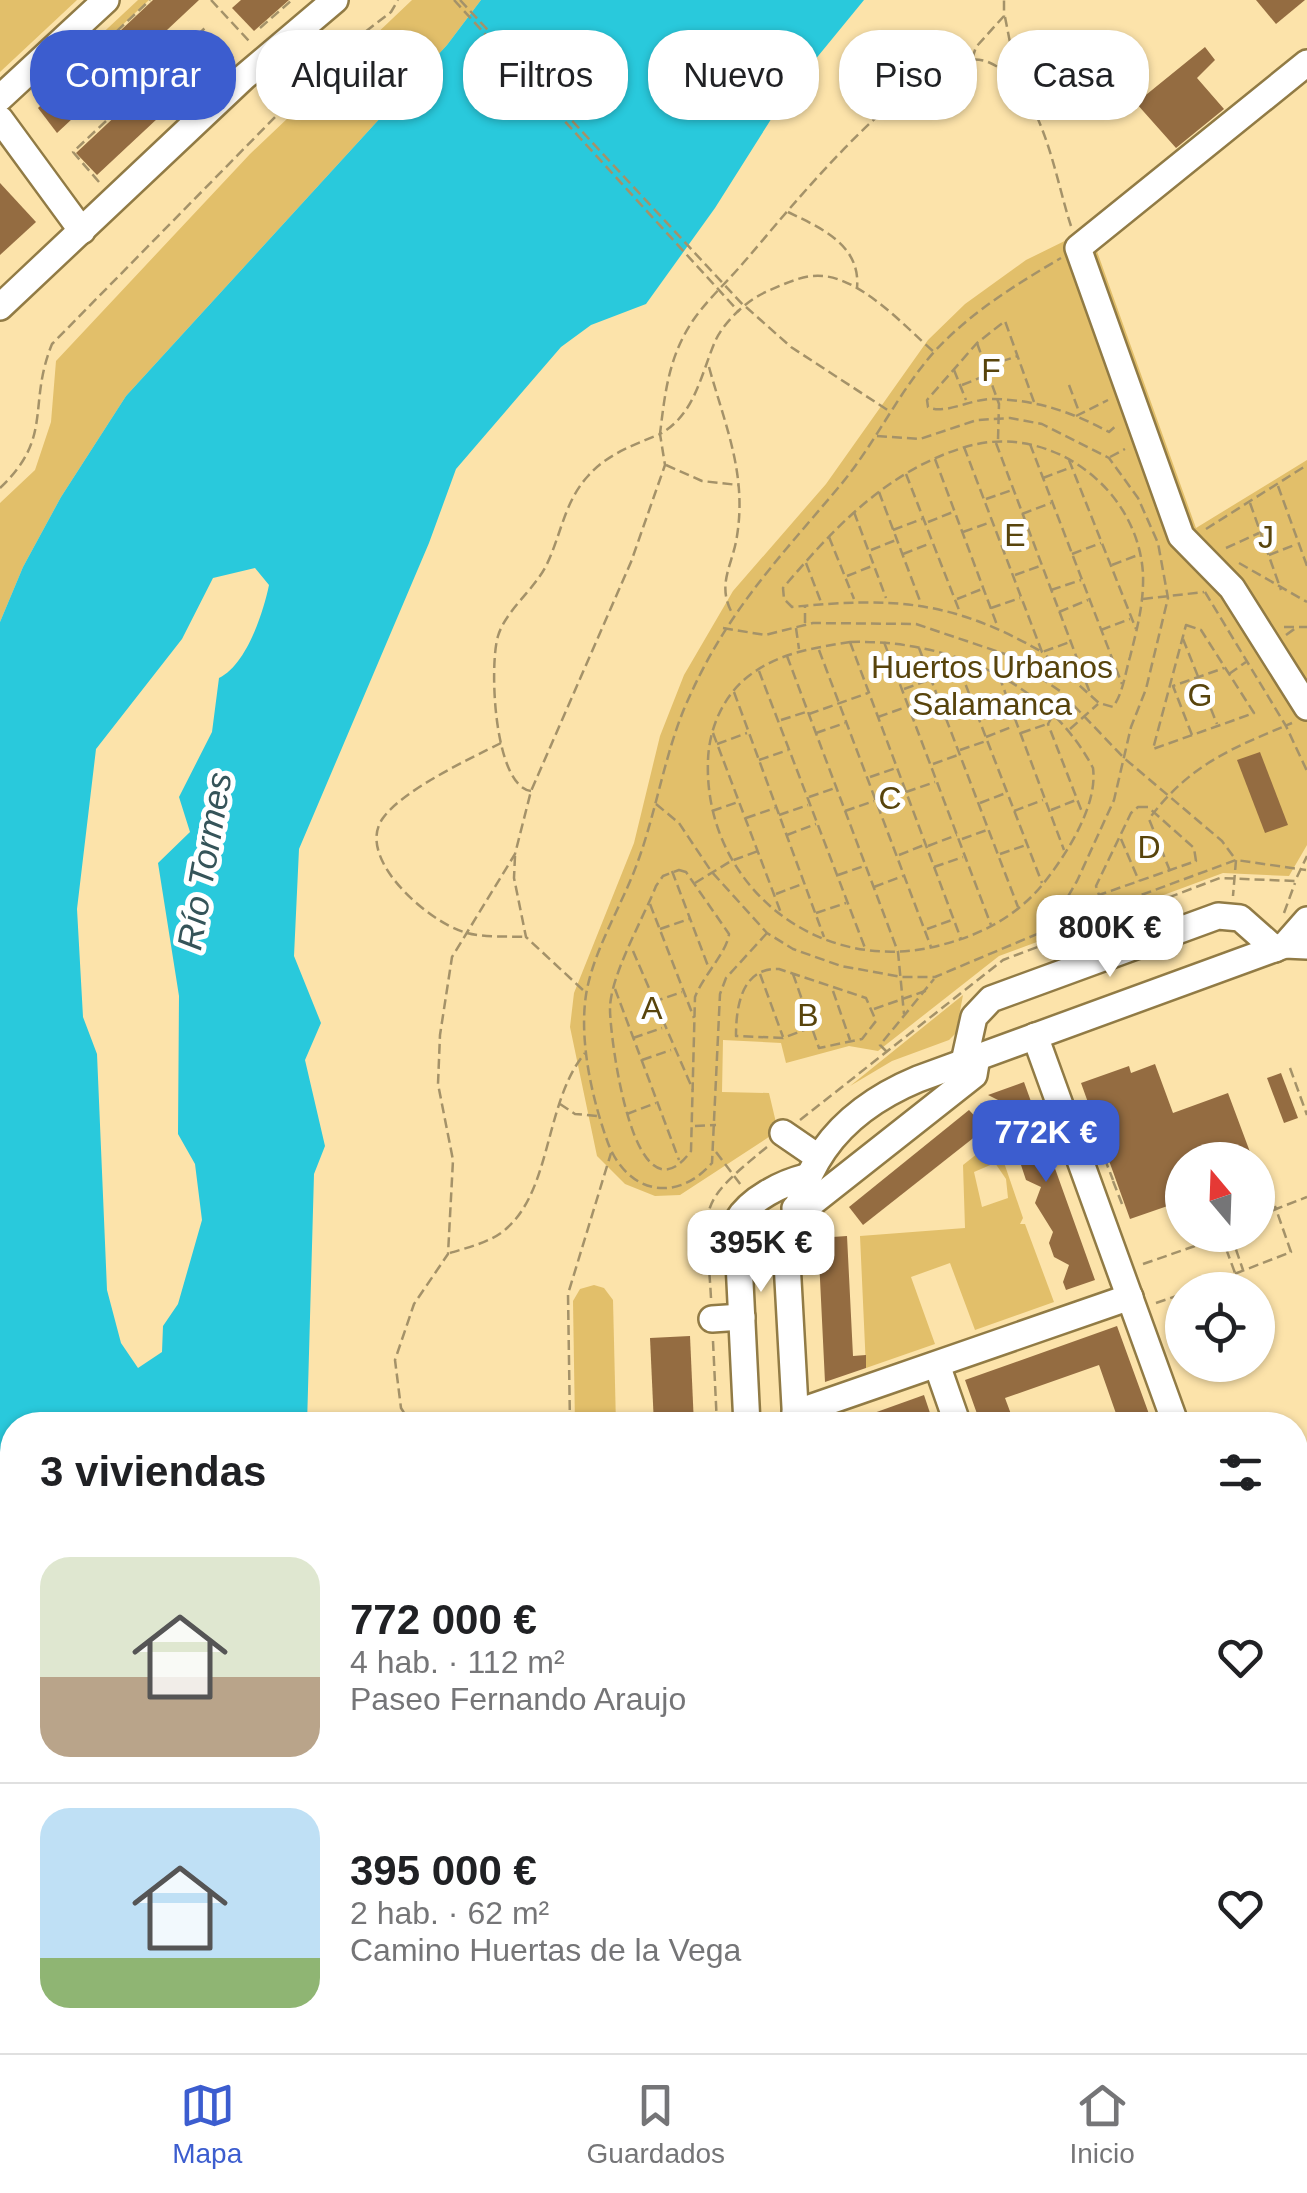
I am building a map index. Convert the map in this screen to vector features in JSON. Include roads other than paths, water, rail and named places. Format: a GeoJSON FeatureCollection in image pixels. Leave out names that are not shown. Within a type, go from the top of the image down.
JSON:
{"type":"FeatureCollection","features":[{"type":"Feature","properties":{"kind":"street"},"geometry":{"type":"LineString","coordinates":[[0,98],[106,0]]}},
{"type":"Feature","properties":{"kind":"street"},"geometry":{"type":"LineString","coordinates":[[0,307],[244,77],[335,0]]}},
{"type":"Feature","properties":{"kind":"street"},"geometry":{"type":"LineString","coordinates":[[1307,63],[1078,248],[1181,536],[1221,570],[1307,707]]}},
{"type":"Feature","properties":{"kind":"street"},"geometry":{"type":"LineString","coordinates":[[0,119],[82,230]]}},
{"type":"Feature","properties":{"kind":"street"},"geometry":{"type":"LineString","coordinates":[[795,1208],[813,1202],[974,1075],[974,1017],[983,1004],[1218,916],[1240,918],[1292,936]]}},
{"type":"Feature","properties":{"kind":"street"},"geometry":{"type":"LineString","coordinates":[[796,1412],[787,1262],[795,1208],[812,1168],[844,1125],[880,1096],[1292,936]]}},
{"type":"Feature","properties":{"kind":"street"},"geometry":{"type":"LineString","coordinates":[[1035,1036],[1142,1288],[1173,1412]]}},
{"type":"Feature","properties":{"kind":"street"},"geometry":{"type":"LineString","coordinates":[[784,1133],[812,1168]]}},
{"type":"Feature","properties":{"kind":"street"},"geometry":{"type":"LineString","coordinates":[[746,1412],[738,1222],[753,1204],[812,1168]]}},
{"type":"Feature","properties":{"kind":"street"},"geometry":{"type":"LineString","coordinates":[[814,1412],[1142,1288]]}},
{"type":"Feature","properties":{"kind":"street"},"geometry":{"type":"LineString","coordinates":[[712,1319],[742,1317]]}},
{"type":"Feature","properties":{"kind":"street"},"geometry":{"type":"LineString","coordinates":[[938,1365],[954,1412]]}},
{"type":"Feature","properties":{"kind":"water","name":"Río Tormes"},"geometry":{"type":"Polygon","coordinates":[[[481,0],[864,0],[819,55],[819,30],[648,30],[648,120],[771,120],[715,208],[646,304],[591,325],[561,347],[456,469],[429,543],[299,849],[294,956],[321,1023],[305,1060],[325,1146],[314,1174],[307,1412],[0,1412],[0,622],[23,567],[61,497],[126,396],[378,120],[443,120],[443,49],[481,0]],[[255,568],[213,578],[182,639],[96,749],[77,909],[83,1017],[97,1054],[107,1290],[121,1343],[138,1368],[162,1352],[163,1326],[178,1304],[202,1220],[195,1164],[178,1134],[179,996],[158,863],[190,832],[179,797],[212,732],[219,678],[245,651],[269,585],[255,568]]]}},
{"type":"Feature","properties":{"kind":"park label","name":"F"},"geometry":{"type":"Point","coordinates":[991,370]}},
{"type":"Feature","properties":{"kind":"park label","name":"E"},"geometry":{"type":"Point","coordinates":[1015,535]}},
{"type":"Feature","properties":{"kind":"park label","name":"J"},"geometry":{"type":"Point","coordinates":[1266,537]}},
{"type":"Feature","properties":{"kind":"park label","name":"Huertos Urbanos Salamanca"},"geometry":{"type":"Point","coordinates":[992,686]}},
{"type":"Feature","properties":{"kind":"park label","name":"G"},"geometry":{"type":"Point","coordinates":[1200,695]}},
{"type":"Feature","properties":{"kind":"park label","name":"C"},"geometry":{"type":"Point","coordinates":[890,798]}},
{"type":"Feature","properties":{"kind":"park label","name":"D"},"geometry":{"type":"Point","coordinates":[1149,847]}},
{"type":"Feature","properties":{"kind":"park label","name":"A"},"geometry":{"type":"Point","coordinates":[652,1008]}},
{"type":"Feature","properties":{"kind":"park label","name":"B"},"geometry":{"type":"Point","coordinates":[808,1015]}}]}
